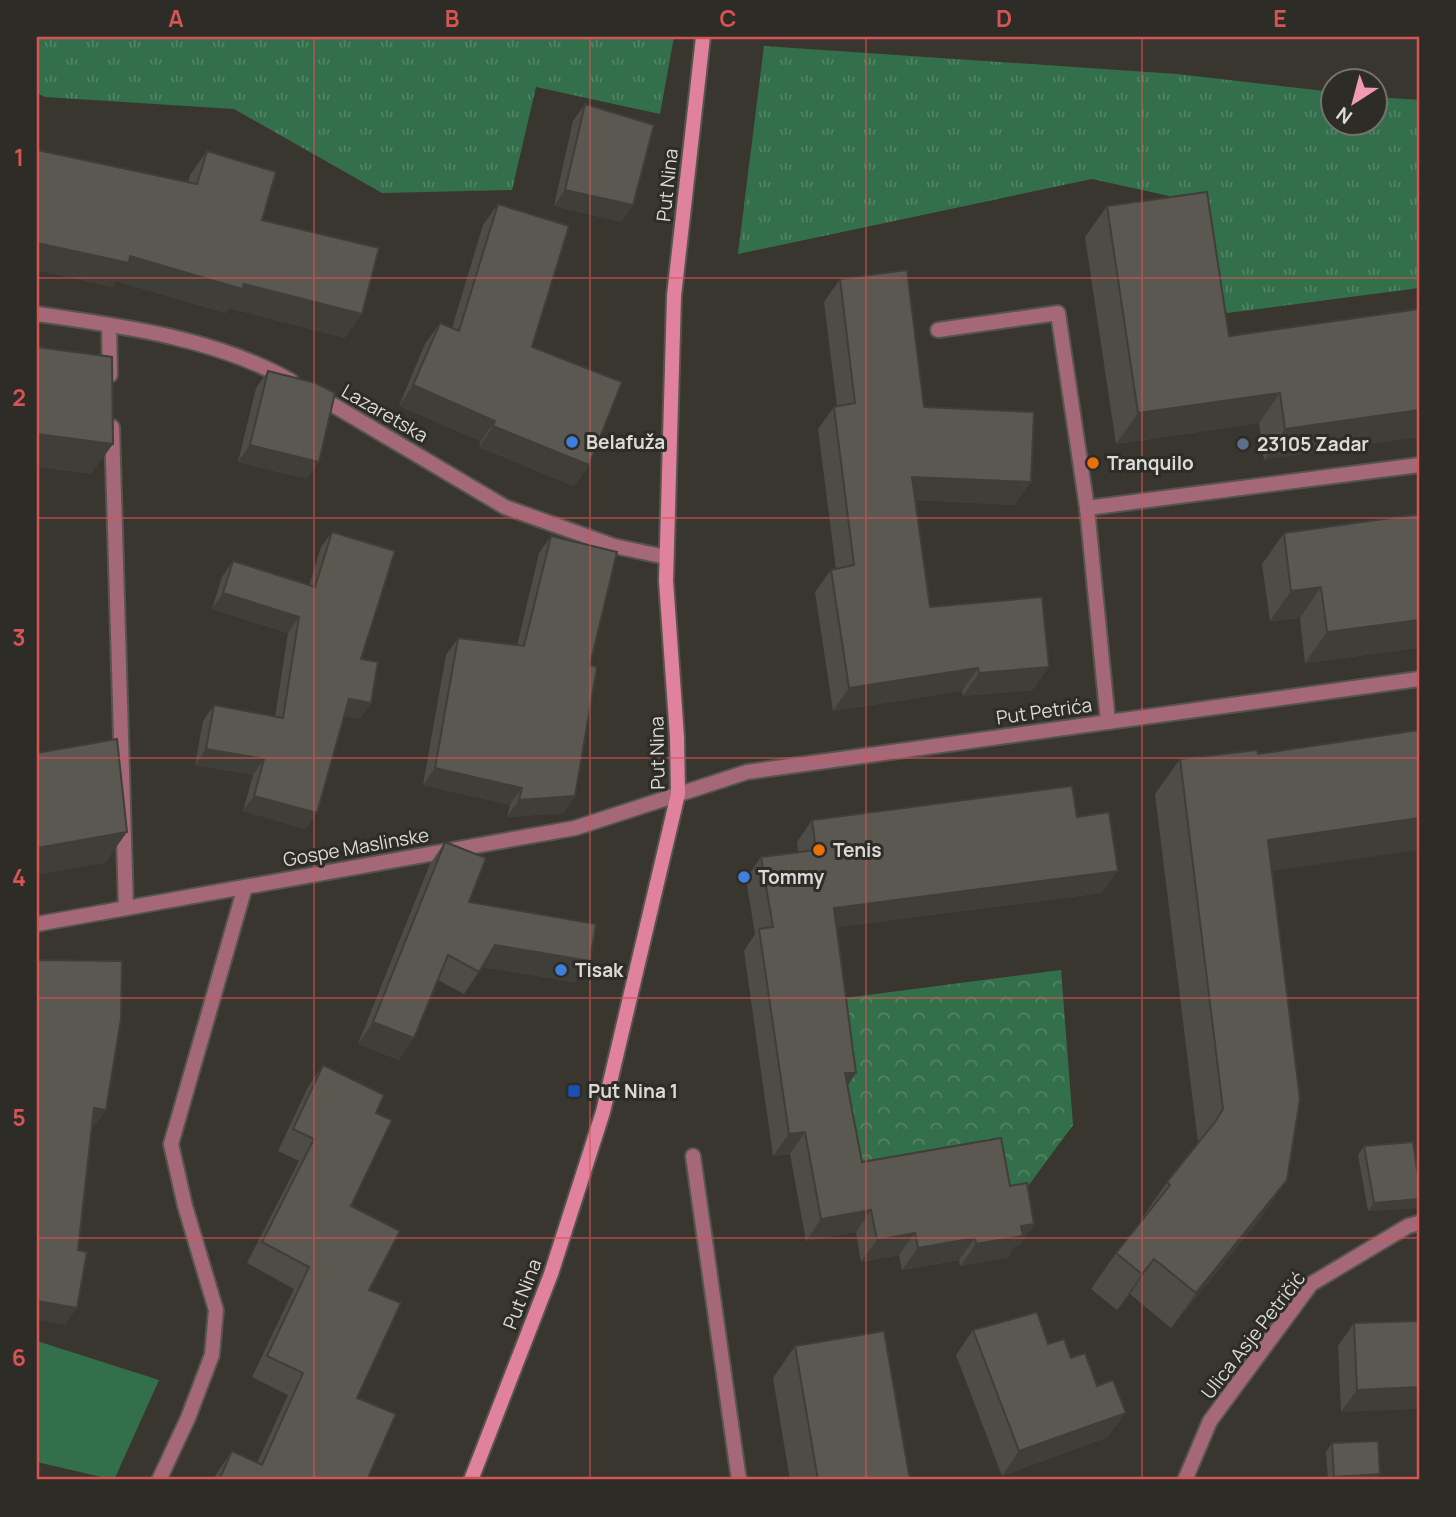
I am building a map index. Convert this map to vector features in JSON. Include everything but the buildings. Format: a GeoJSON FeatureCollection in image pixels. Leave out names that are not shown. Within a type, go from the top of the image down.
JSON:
{"type":"FeatureCollection","features":[{"type":"Feature","properties":{"kind":"main road","name":"Put Nina"},"geometry":{"type":"LineString","coordinates":[[471,1480],[551,1274],[603,1112],[678,794],[666,557],[674,296],[703,37]]}},
{"type":"Feature","properties":{"kind":"street"},"geometry":{"type":"LineString","coordinates":[[938,330],[1058,313],[1087,508],[1108,722]]}},
{"type":"Feature","properties":{"kind":"street","name":"Lazaretska"},"geometry":{"type":"LineString","coordinates":[[37,314],[187,340],[275,372],[505,507],[614,546],[666,557]]}},
{"type":"Feature","properties":{"kind":"street"},"geometry":{"type":"LineString","coordinates":[[109,326],[104,365],[111,400],[126,908]]}},
{"type":"Feature","properties":{"kind":"street"},"geometry":{"type":"LineString","coordinates":[[1087,508],[1419,465]]}},
{"type":"Feature","properties":{"kind":"street","name":"Put Petrića"},"geometry":{"type":"LineString","coordinates":[[678,794],[747,772],[1419,679]]}},
{"type":"Feature","properties":{"kind":"street","name":"Gospe Maslinske"},"geometry":{"type":"LineString","coordinates":[[37,924],[575,828],[678,794]]}},
{"type":"Feature","properties":{"kind":"street"},"geometry":{"type":"LineString","coordinates":[[159,1480],[188,1418],[212,1355],[216,1310],[185,1206],[171,1144],[244,887]]}},
{"type":"Feature","properties":{"kind":"street"},"geometry":{"type":"LineString","coordinates":[[693,1156],[739,1480]]}},
{"type":"Feature","properties":{"kind":"street","name":"Ulica Asje Petričić"},"geometry":{"type":"LineString","coordinates":[[1185,1480],[1210,1421],[1311,1284],[1408,1226],[1419,1223]]}},
{"type":"Feature","properties":{"kind":"green space"},"geometry":{"type":"Polygon","coordinates":[[[37,37],[674,37],[660,114],[536,87],[512,190],[382,193],[234,109],[45,97],[37,93],[37,37]]]}},
{"type":"Feature","properties":{"kind":"green space"},"geometry":{"type":"Polygon","coordinates":[[[764,46],[1177,74],[1320,90],[1320,136],[1390,136],[1390,98],[1419,100],[1419,288],[1227,313],[1183,199],[1092,179],[738,254],[764,46]]]}},
{"type":"Feature","properties":{"kind":"green space"},"geometry":{"type":"Polygon","coordinates":[[[1061,970],[1073,1125],[1017,1201],[865,1181],[829,1000],[1061,970]]]}},
{"type":"Feature","properties":{"kind":"green space"},"geometry":{"type":"Polygon","coordinates":[[[37,1341],[159,1380],[114,1480],[37,1462],[37,1341]]]}},
{"type":"Feature","properties":{"kind":"place","name":"Belafuža"},"geometry":{"type":"Point","coordinates":[572,442]}},
{"type":"Feature","properties":{"kind":"place","name":"23105 Zadar"},"geometry":{"type":"Point","coordinates":[1243,444]}},
{"type":"Feature","properties":{"kind":"place","name":"Tranquilo"},"geometry":{"type":"Point","coordinates":[1093,463]}},
{"type":"Feature","properties":{"kind":"place","name":"Tenis"},"geometry":{"type":"Point","coordinates":[819,850]}},
{"type":"Feature","properties":{"kind":"place","name":"Tommy"},"geometry":{"type":"Point","coordinates":[744,877]}},
{"type":"Feature","properties":{"kind":"place","name":"Tisak"},"geometry":{"type":"Point","coordinates":[561,970]}},
{"type":"Feature","properties":{"kind":"place","name":"Put Nina 1"},"geometry":{"type":"Point","coordinates":[574,1091]}}]}
